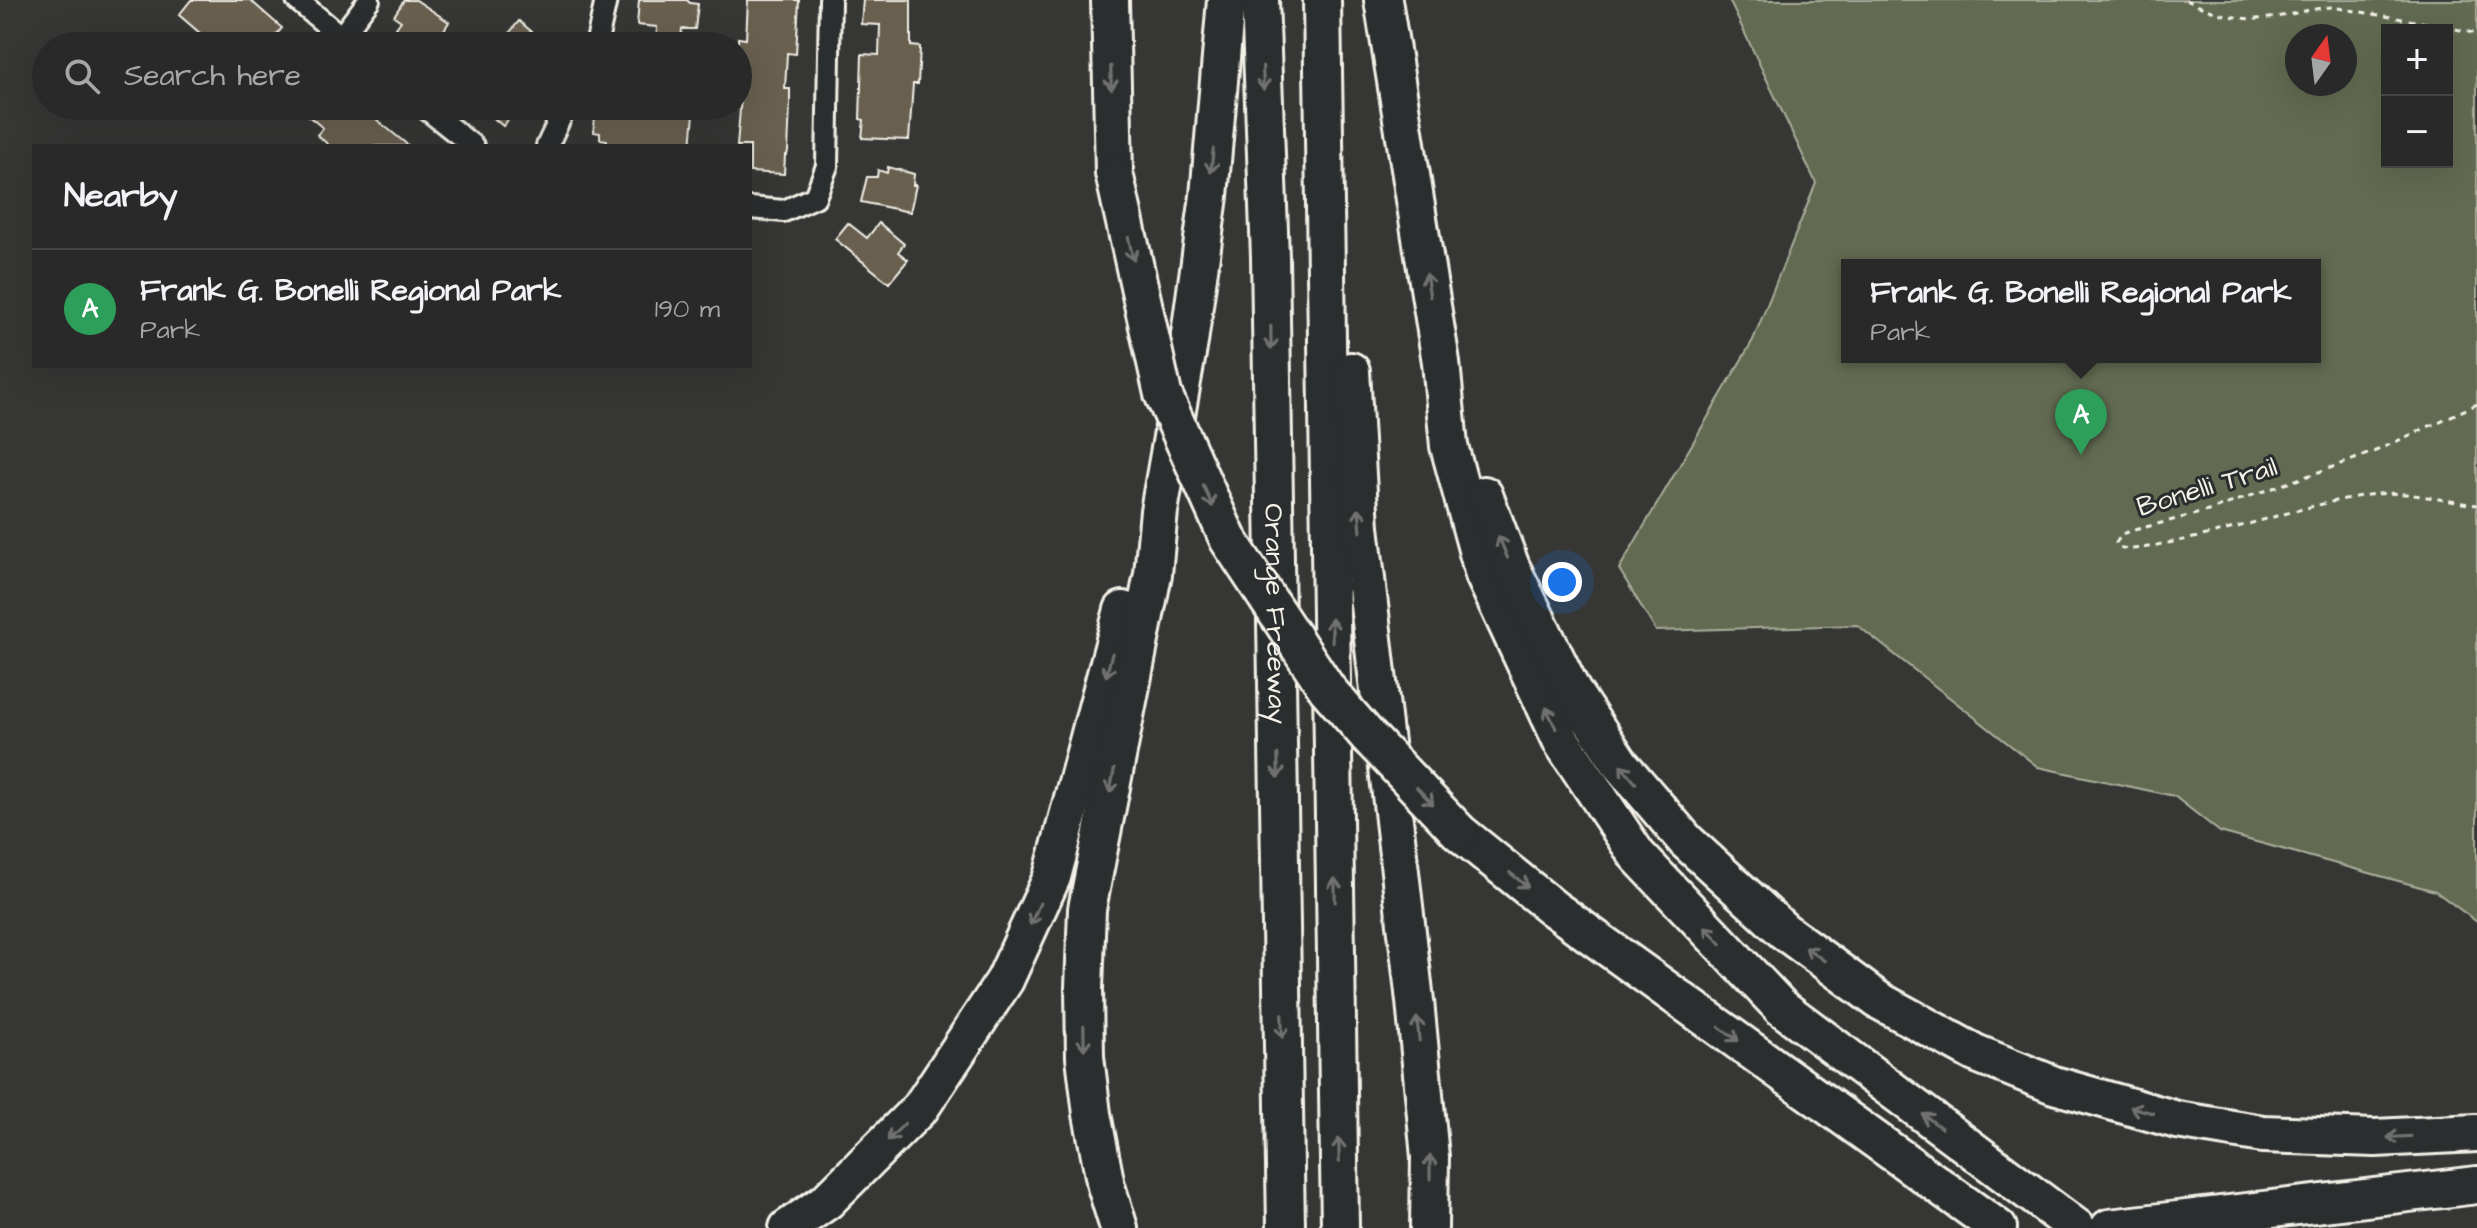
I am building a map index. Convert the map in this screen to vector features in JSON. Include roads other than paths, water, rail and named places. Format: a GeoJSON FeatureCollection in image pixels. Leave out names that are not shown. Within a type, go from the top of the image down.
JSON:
{"type":"FeatureCollection","features":[{"type":"Feature","properties":{"kind":"highway"},"geometry":{"type":"LineString","coordinates":[[1110,0],[1114,173],[1163,394],[1228,539],[1327,689],[1459,832],[1553,908],[1998,1228]]}},
{"type":"Feature","properties":{"kind":"highway"},"geometry":{"type":"LineString","coordinates":[[1119,1228],[1106,1186],[1085,1057],[1087,909],[1153,574],[1159,511],[1189,342],[1209,196],[1226,0]]}},
{"type":"Feature","properties":{"kind":"highway","name":"Orange Freeway"},"geometry":{"type":"LineString","coordinates":[[1260,0],[1270,257],[1286,1228]]}},
{"type":"Feature","properties":{"kind":"highway","name":"Orange Freeway"},"geometry":{"type":"LineString","coordinates":[[1322,0],[1340,1228]]}},
{"type":"Feature","properties":{"kind":"highway"},"geometry":{"type":"LineString","coordinates":[[1383,0],[1441,362],[1449,446],[1484,575],[1562,742],[1637,855],[1781,1007],[2077,1228]]}},
{"type":"Feature","properties":{"kind":"highway"},"geometry":{"type":"LineString","coordinates":[[1324,107],[1350,357],[1360,527],[1430,1157],[1429,1228]]}},
{"type":"Feature","properties":{"kind":"highway"},"geometry":{"type":"LineString","coordinates":[[1441,362],[1488,509],[1572,691],[1621,765],[1686,841],[1784,931],[1878,1000],[1975,1053],[2054,1085],[2177,1120],[2263,1134],[2375,1138],[2477,1133]]}},
{"type":"Feature","properties":{"kind":"highway"},"geometry":{"type":"LineString","coordinates":[[788,1228],[827,1201],[921,1107],[1005,980],[1052,877],[1132,577],[1159,511]]}},
{"type":"Feature","properties":{"kind":"highway"},"geometry":{"type":"LineString","coordinates":[[2109,1228],[2477,1185]]}},
{"type":"Feature","properties":{"kind":"street"},"geometry":{"type":"LineString","coordinates":[[297,0],[336,32]]}},
{"type":"Feature","properties":{"kind":"street"},"geometry":{"type":"LineString","coordinates":[[352,32],[369,0]]}},
{"type":"Feature","properties":{"kind":"street"},"geometry":{"type":"LineString","coordinates":[[599,32],[606,0]]}},
{"type":"Feature","properties":{"kind":"street"},"geometry":{"type":"LineString","coordinates":[[752,208],[784,211],[815,197],[827,166],[830,0]]}},
{"type":"Feature","properties":{"kind":"street"},"geometry":{"type":"LineString","coordinates":[[440,120],[470,144]]}},
{"type":"Feature","properties":{"kind":"street"},"geometry":{"type":"LineString","coordinates":[[548,144],[559,120]]}},
{"type":"Feature","properties":{"kind":"place","name":"Frank G. Bonelli Regional Park"},"geometry":{"type":"Point","coordinates":[2081,455]}}]}
